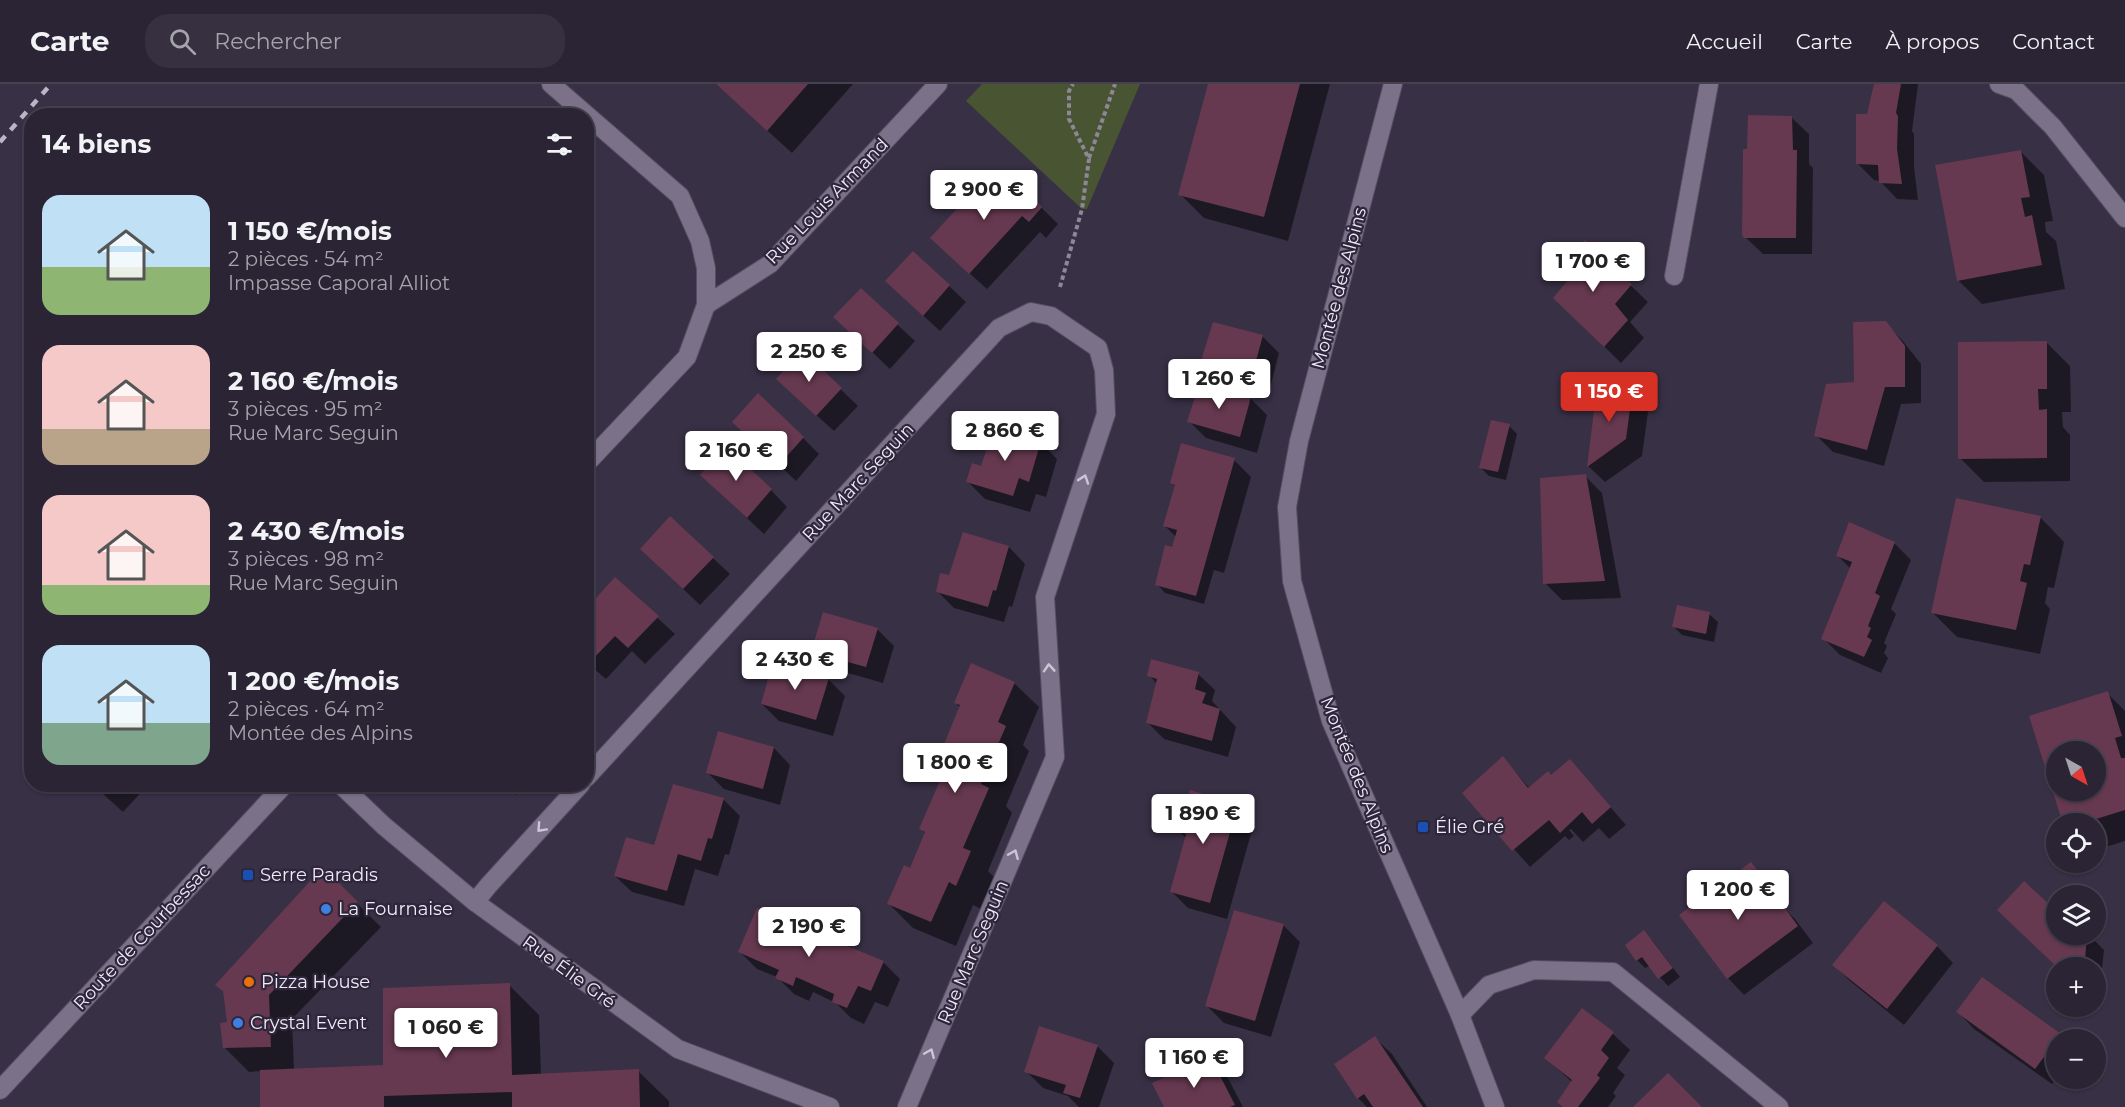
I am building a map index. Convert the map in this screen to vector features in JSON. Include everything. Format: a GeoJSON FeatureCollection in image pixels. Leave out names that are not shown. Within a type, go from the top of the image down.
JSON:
{"type":"FeatureCollection","features":[{"type":"Feature","properties":{"kind":"street"},"geometry":{"type":"LineString","coordinates":[[551,84],[579,108]]}},
{"type":"Feature","properties":{"kind":"street","name":"Rue Louis Armand"},"geometry":{"type":"LineString","coordinates":[[706,305],[770,264],[938,84]]}},
{"type":"Feature","properties":{"kind":"street","name":"Montée des Alpins"},"geometry":{"type":"LineString","coordinates":[[1393,84],[1299,441],[1287,507],[1290,560],[1292,580],[1331,721],[1460,1015]]}},
{"type":"Feature","properties":{"kind":"street"},"geometry":{"type":"LineString","coordinates":[[1674,276],[1709,84]]}},
{"type":"Feature","properties":{"kind":"street"},"geometry":{"type":"LineString","coordinates":[[2000,84],[2016,90],[2053,127],[2125,218]]}},
{"type":"Feature","properties":{"kind":"street"},"geometry":{"type":"LineString","coordinates":[[594,121],[680,196],[700,241],[706,268],[706,305],[687,357],[594,456]]}},
{"type":"Feature","properties":{"kind":"street","name":"Rue Marc Seguin"},"geometry":{"type":"LineString","coordinates":[[594,769],[999,328],[1031,312],[1051,316],[1098,348],[1104,370],[1106,414],[1045,597],[1055,757],[907,1107]]}},
{"type":"Feature","properties":{"kind":"street","name":"Route de Courbessac"},"geometry":{"type":"LineString","coordinates":[[0,1090],[278,792]]}},
{"type":"Feature","properties":{"kind":"street","name":"Rue Élie Gré"},"geometry":{"type":"LineString","coordinates":[[348,792],[384,826],[475,902],[678,1049],[830,1107]]}},
{"type":"Feature","properties":{"kind":"street"},"geometry":{"type":"LineString","coordinates":[[475,902],[573,792]]}},
{"type":"Feature","properties":{"kind":"street"},"geometry":{"type":"LineString","coordinates":[[1495,1107],[1460,1015],[1489,985],[1534,970],[1613,972],[1779,1107]]}},
{"type":"Feature","properties":{"kind":"path"},"geometry":{"type":"LineString","coordinates":[[1073,84],[1069,91],[1069,119],[1089,159]]}},
{"type":"Feature","properties":{"kind":"path"},"geometry":{"type":"LineString","coordinates":[[1051,316],[1082,209],[1089,159],[1115,84]]}},
{"type":"Feature","properties":{"kind":"green space"},"geometry":{"type":"Polygon","coordinates":[[[982,84],[1140,84],[1087,209],[1082,209],[966,101],[982,84]]]}},
{"type":"Feature","properties":{"kind":"building"},"geometry":{"type":"Polygon","coordinates":[[[716,84],[808,84],[767,131],[716,84]]]}},
{"type":"Feature","properties":{"kind":"building"},"geometry":{"type":"Polygon","coordinates":[[[1208,84],[1300,84],[1264,217],[1178,195],[1208,84]]]}},
{"type":"Feature","properties":{"kind":"building"},"geometry":{"type":"Polygon","coordinates":[[[1874,84],[1901,84],[1896,113],[1898,116],[1897,149],[1902,184],[1879,183],[1878,165],[1856,164],[1856,114],[1867,114],[1874,84]]]}},
{"type":"Feature","properties":{"kind":"building"},"geometry":{"type":"Polygon","coordinates":[[[1748,115],[1792,116],[1793,150],[1797,150],[1796,238],[1744,238],[1742,235],[1743,149],[1747,149],[1748,115]]]}},
{"type":"Feature","properties":{"kind":"building"},"geometry":{"type":"Polygon","coordinates":[[[2021,150],[2030,197],[2021,198],[2025,217],[2032,215],[2042,265],[1957,281],[1935,165],[2021,150]]]}},
{"type":"Feature","properties":{"kind":"building"},"geometry":{"type":"Polygon","coordinates":[[[1009,174],[1042,207],[1029,222],[1022,216],[969,274],[930,238],[983,180],[993,189],[1009,174]]]}},
{"type":"Feature","properties":{"kind":"building"},"geometry":{"type":"Polygon","coordinates":[[[1585,240],[1632,284],[1615,304],[1628,320],[1604,347],[1553,298],[1569,279],[1560,268],[1585,240]]]}},
{"type":"Feature","properties":{"kind":"building"},"geometry":{"type":"Polygon","coordinates":[[[913,251],[950,285],[923,316],[885,281],[913,251]]]}},
{"type":"Feature","properties":{"kind":"building"},"geometry":{"type":"Polygon","coordinates":[[[861,288],[899,323],[872,353],[833,317],[861,288]]]}},
{"type":"Feature","properties":{"kind":"building"},"geometry":{"type":"Polygon","coordinates":[[[1886,321],[1905,346],[1905,387],[1885,387],[1867,450],[1814,436],[1826,384],[1854,382],[1853,322],[1886,321]]]}},
{"type":"Feature","properties":{"kind":"building"},"geometry":{"type":"Polygon","coordinates":[[[1213,322],[1263,335],[1252,376],[1201,361],[1213,322]]]}},
{"type":"Feature","properties":{"kind":"building"},"geometry":{"type":"Polygon","coordinates":[[[2047,341],[2047,389],[2038,389],[2039,410],[2047,409],[2047,458],[1958,459],[1958,342],[2047,341]]]}},
{"type":"Feature","properties":{"kind":"building"},"geometry":{"type":"Polygon","coordinates":[[[802,350],[842,388],[816,416],[776,379],[802,350]]]}},
{"type":"Feature","properties":{"kind":"building"},"geometry":{"type":"Polygon","coordinates":[[[1199,384],[1251,397],[1240,437],[1187,422],[1199,384]]]}},
{"type":"Feature","properties":{"kind":"building"},"geometry":{"type":"Polygon","coordinates":[[[1602,387],[1632,394],[1626,439],[1587,467],[1594,411],[1597,412],[1602,387]]]}},
{"type":"Feature","properties":{"kind":"building"},"geometry":{"type":"Polygon","coordinates":[[[758,393],[804,437],[778,466],[732,422],[758,393]]]}},
{"type":"Feature","properties":{"kind":"building"},"geometry":{"type":"Polygon","coordinates":[[[1491,420],[1510,424],[1498,472],[1479,468],[1491,420]]]}},
{"type":"Feature","properties":{"kind":"building"},"geometry":{"type":"Polygon","coordinates":[[[994,426],[1041,441],[1029,482],[1019,478],[1013,496],[966,482],[972,463],[981,466],[994,426]]]}},
{"type":"Feature","properties":{"kind":"building"},"geometry":{"type":"Polygon","coordinates":[[[1181,443],[1235,458],[1196,596],[1155,585],[1165,545],[1172,547],[1177,530],[1163,526],[1175,485],[1170,483],[1181,443]]]}},
{"type":"Feature","properties":{"kind":"building"},"geometry":{"type":"Polygon","coordinates":[[[726,446],[772,489],[747,518],[700,475],[726,446]]]}},
{"type":"Feature","properties":{"kind":"building"},"geometry":{"type":"Polygon","coordinates":[[[1586,474],[1605,581],[1543,584],[1540,478],[1586,474]]]}},
{"type":"Feature","properties":{"kind":"building"},"geometry":{"type":"Polygon","coordinates":[[[1956,498],[2041,516],[2030,565],[2024,564],[2020,581],[2027,583],[2016,630],[1931,613],[1956,498]]]}},
{"type":"Feature","properties":{"kind":"building"},"geometry":{"type":"Polygon","coordinates":[[[670,516],[714,557],[683,589],[640,549],[670,516]]]}},
{"type":"Feature","properties":{"kind":"building"},"geometry":{"type":"Polygon","coordinates":[[[1849,522],[1895,542],[1875,593],[1880,596],[1868,626],[1871,628],[1867,637],[1872,640],[1864,657],[1821,639],[1852,562],[1836,556],[1849,522]]]}},
{"type":"Feature","properties":{"kind":"building"},"geometry":{"type":"Polygon","coordinates":[[[963,532],[1009,546],[996,591],[993,590],[988,607],[936,592],[940,573],[949,575],[963,532]]]}},
{"type":"Feature","properties":{"kind":"building"},"geometry":{"type":"Polygon","coordinates":[[[615,577],[659,616],[628,648],[615,636],[594,658],[594,600],[615,577]]]}},
{"type":"Feature","properties":{"kind":"building"},"geometry":{"type":"Polygon","coordinates":[[[1677,605],[1710,612],[1706,634],[1672,627],[1677,605]]]}},
{"type":"Feature","properties":{"kind":"building"},"geometry":{"type":"Polygon","coordinates":[[[823,612],[878,628],[866,667],[811,652],[823,612]]]}},
{"type":"Feature","properties":{"kind":"building"},"geometry":{"type":"Polygon","coordinates":[[[1151,659],[1199,672],[1195,689],[1206,693],[1202,703],[1220,709],[1212,741],[1146,723],[1157,679],[1147,676],[1151,659]]]}},
{"type":"Feature","properties":{"kind":"building"},"geometry":{"type":"Polygon","coordinates":[[[773,661],[829,678],[816,720],[761,704],[773,661]]]}},
{"type":"Feature","properties":{"kind":"building"},"geometry":{"type":"Polygon","coordinates":[[[971,663],[1015,682],[998,722],[1006,726],[981,784],[989,788],[963,848],[971,851],[956,886],[949,882],[931,922],[887,904],[904,865],[910,868],[925,832],[919,829],[945,769],[936,764],[960,705],[954,703],[971,663]]]}},
{"type":"Feature","properties":{"kind":"building"},"geometry":{"type":"Polygon","coordinates":[[[2108,691],[2122,736],[2115,738],[2121,758],[2125,758],[2125,810],[2106,816],[2106,813],[2060,813],[2056,801],[2106,801],[2106,741],[2046,741],[2046,770],[2029,716],[2108,691]]]}},
{"type":"Feature","properties":{"kind":"building"},"geometry":{"type":"Polygon","coordinates":[[[718,731],[774,747],[763,789],[706,773],[718,731]]]}},
{"type":"Feature","properties":{"kind":"building"},"geometry":{"type":"Polygon","coordinates":[[[1503,756],[1528,788],[1548,771],[1551,775],[1570,759],[1611,807],[1592,824],[1582,812],[1560,833],[1549,820],[1512,851],[1462,793],[1503,756]]]}},
{"type":"Feature","properties":{"kind":"building"},"geometry":{"type":"Polygon","coordinates":[[[673,784],[724,798],[712,839],[708,838],[701,861],[678,854],[667,891],[614,876],[626,837],[654,845],[673,784]]]}},
{"type":"Feature","properties":{"kind":"building"},"geometry":{"type":"Polygon","coordinates":[[[1190,790],[1238,804],[1210,903],[1170,892],[1186,834],[1178,831],[1190,790]]]}},
{"type":"Feature","properties":{"kind":"building"},"geometry":{"type":"Polygon","coordinates":[[[1751,862],[1768,885],[1763,889],[1774,904],[1779,900],[1798,926],[1727,979],[1679,915],[1751,862]]]}},
{"type":"Feature","properties":{"kind":"building"},"geometry":{"type":"Polygon","coordinates":[[[323,867],[358,902],[269,995],[271,1047],[223,1048],[220,1023],[227,1022],[223,991],[215,985],[323,867]]]}},
{"type":"Feature","properties":{"kind":"building"},"geometry":{"type":"Polygon","coordinates":[[[2024,881],[2046,901],[2046,945],[2086,945],[2085,957],[2046,957],[1997,910],[2024,881]]]}},
{"type":"Feature","properties":{"kind":"building"},"geometry":{"type":"Polygon","coordinates":[[[1884,901],[1938,945],[1887,1009],[1832,965],[1884,901]]]}},
{"type":"Feature","properties":{"kind":"building"},"geometry":{"type":"Polygon","coordinates":[[[757,908],[798,926],[796,932],[812,940],[815,933],[884,961],[871,991],[858,986],[847,1008],[832,1002],[834,994],[796,977],[793,986],[775,978],[779,970],[738,952],[757,908]]]}},
{"type":"Feature","properties":{"kind":"building"},"geometry":{"type":"Polygon","coordinates":[[[1234,910],[1284,924],[1255,1021],[1205,1006],[1234,910]]]}},
{"type":"Feature","properties":{"kind":"building"},"geometry":{"type":"Polygon","coordinates":[[[1644,930],[1673,968],[1658,979],[1642,957],[1636,961],[1625,945],[1644,930]]]}},
{"type":"Feature","properties":{"kind":"building"},"geometry":{"type":"Polygon","coordinates":[[[1982,977],[2054,1029],[2046,1029],[2046,1054],[2035,1069],[1956,1012],[1982,977]]]}},
{"type":"Feature","properties":{"kind":"building"},"geometry":{"type":"Polygon","coordinates":[[[510,983],[512,1075],[639,1069],[640,1107],[512,1107],[512,1092],[384,1096],[384,1107],[260,1107],[260,1070],[383,1065],[383,988],[510,983]]]}},
{"type":"Feature","properties":{"kind":"building"},"geometry":{"type":"Polygon","coordinates":[[[1582,1008],[1614,1032],[1601,1050],[1609,1058],[1597,1075],[1600,1078],[1578,1107],[1563,1107],[1557,1102],[1572,1080],[1544,1058],[1582,1008]]]}},
{"type":"Feature","properties":{"kind":"building"},"geometry":{"type":"Polygon","coordinates":[[[1039,1026],[1098,1045],[1080,1098],[1063,1093],[1066,1085],[1024,1072],[1039,1026]]]}},
{"type":"Feature","properties":{"kind":"building"},"geometry":{"type":"Polygon","coordinates":[[[1375,1036],[1423,1107],[1373,1107],[1364,1094],[1357,1099],[1334,1064],[1375,1036]]]}},
{"type":"Feature","properties":{"kind":"building"},"geometry":{"type":"Polygon","coordinates":[[[1213,1062],[1235,1105],[1230,1107],[1164,1107],[1152,1083],[1192,1064],[1195,1070],[1213,1062]]]}},
{"type":"Feature","properties":{"kind":"building"},"geometry":{"type":"Polygon","coordinates":[[[1668,1073],[1702,1107],[1633,1107],[1668,1073]]]}},
{"type":"Feature","properties":{"kind":"railway"},"geometry":{"type":"LineString","coordinates":[[30,108],[51,84]]}},
{"type":"Feature","properties":{"kind":"railway"},"geometry":{"type":"LineString","coordinates":[[0,142],[24,115]]}},
{"type":"Feature","properties":{"kind":"place","name":"Élie Gré"},"geometry":{"type":"Point","coordinates":[1423,827]}},
{"type":"Feature","properties":{"kind":"place","name":"Serre Paradis"},"geometry":{"type":"Point","coordinates":[248,875]}},
{"type":"Feature","properties":{"kind":"place","name":"La Fournaise"},"geometry":{"type":"Point","coordinates":[326,909]}},
{"type":"Feature","properties":{"kind":"place","name":"Pizza House"},"geometry":{"type":"Point","coordinates":[249,982]}},
{"type":"Feature","properties":{"kind":"place","name":"Crystal Event"},"geometry":{"type":"Point","coordinates":[238,1023]}}]}
